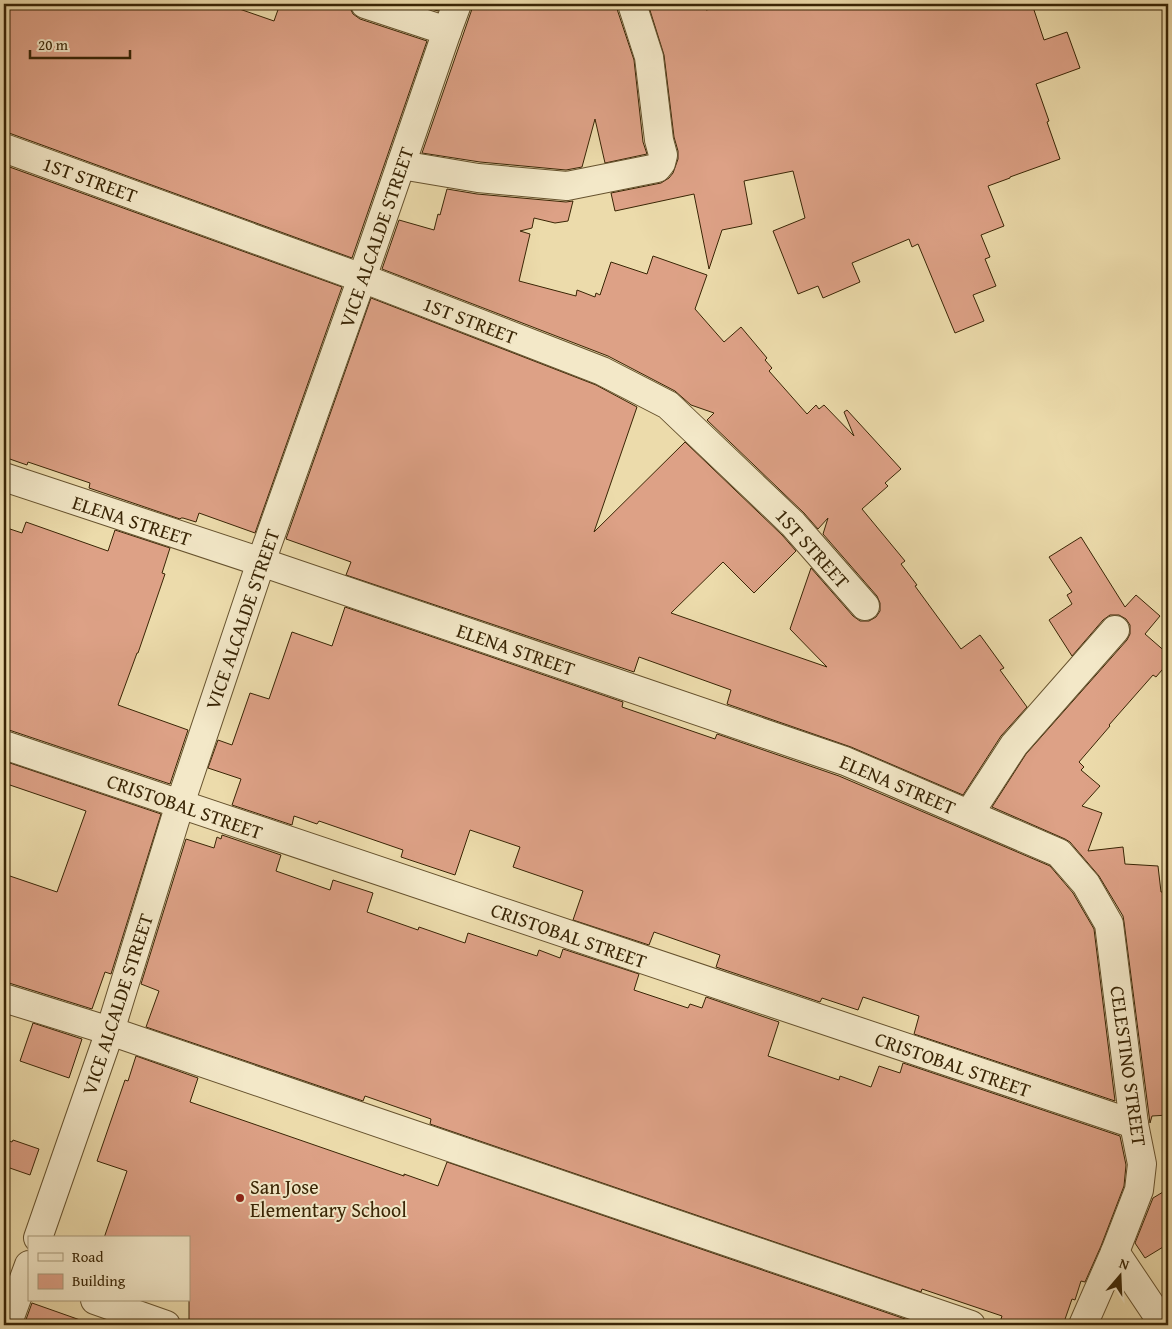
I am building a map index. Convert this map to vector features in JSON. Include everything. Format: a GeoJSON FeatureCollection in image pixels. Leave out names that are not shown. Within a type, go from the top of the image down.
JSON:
{"type":"FeatureCollection","features":[{"type":"Feature","properties":{"kind":"street"},"geometry":{"type":"LineString","coordinates":[[365,4],[447,31]]}},
{"type":"Feature","properties":{"kind":"street","name":"VICE ALCALDE STREET"},"geometry":{"type":"LineString","coordinates":[[39,1236],[110,1031],[180,804],[261,562],[457,4]]}},
{"type":"Feature","properties":{"kind":"street"},"geometry":{"type":"LineString","coordinates":[[401,164],[478,178],[567,186],[657,168],[661,163],[663,155],[659,140],[649,57],[632,4]]}},
{"type":"Feature","properties":{"kind":"street","name":"1ST STREET"},"geometry":{"type":"LineString","coordinates":[[4,148],[362,278],[602,371],[668,405],[793,524],[865,606]]}},
{"type":"Feature","properties":{"kind":"street","name":"ELENA STREET"},"geometry":{"type":"LineString","coordinates":[[4,477],[261,562],[845,761],[1022,838]]}},
{"type":"Feature","properties":{"kind":"street"},"geometry":{"type":"LineString","coordinates":[[969,814],[1014,745],[1115,630]]}},
{"type":"Feature","properties":{"kind":"street","name":"CRISTOBAL STREET"},"geometry":{"type":"LineString","coordinates":[[4,745],[1134,1124]]}},
{"type":"Feature","properties":{"kind":"street","name":"CELESTINO STREET"},"geometry":{"type":"LineString","coordinates":[[1022,838],[1059,853],[1086,884],[1110,924],[1134,1124],[1142,1164],[1139,1190],[1115,1252],[1083,1325]]}},
{"type":"Feature","properties":{"kind":"street"},"geometry":{"type":"LineString","coordinates":[[4,998],[110,1031],[971,1325]]}},
{"type":"Feature","properties":{"kind":"street"},"geometry":{"type":"LineString","coordinates":[[1115,1252],[1164,1325]]}},
{"type":"Feature","properties":{"kind":"street"},"geometry":{"type":"LineString","coordinates":[[8,1325],[22,1272]]}},
{"type":"Feature","properties":{"kind":"street"},"geometry":{"type":"LineString","coordinates":[[101,1302],[166,1325]]}},
{"type":"Feature","properties":{"kind":"building"},"geometry":{"type":"Polygon","coordinates":[[[4,4],[225,4],[274,21],[280,4],[350,4],[353,14],[360,19],[427,41],[352,258],[9,133],[4,133],[4,4]]]}},
{"type":"Feature","properties":{"kind":"building"},"geometry":{"type":"Polygon","coordinates":[[[414,4],[440,4],[438,11],[414,4]]]}},
{"type":"Feature","properties":{"kind":"building"},"geometry":{"type":"Polygon","coordinates":[[[472,4],[617,4],[634,60],[643,142],[647,154],[605,163],[595,119],[582,167],[566,170],[480,162],[422,153],[472,9],[472,4]]]}},
{"type":"Feature","properties":{"kind":"building"},"geometry":{"type":"Polygon","coordinates":[[[648,4],[704,4],[706,10],[737,4],[1032,4],[1044,40],[1067,32],[1080,68],[1036,84],[1060,159],[988,186],[1004,226],[981,235],[990,257],[985,259],[996,286],[973,295],[984,321],[955,333],[918,244],[912,247],[909,239],[852,263],[860,282],[823,298],[818,286],[798,294],[773,231],[805,218],[793,171],[744,181],[752,224],[722,230],[709,269],[694,194],[615,211],[611,193],[661,183],[673,173],[678,159],[664,55],[648,4]]]}},
{"type":"Feature","properties":{"kind":"building"},"geometry":{"type":"Polygon","coordinates":[[[4,165],[342,287],[255,533],[199,513],[196,522],[183,518],[180,519],[89,488],[90,483],[28,462],[27,465],[4,457],[4,165]]]}},
{"type":"Feature","properties":{"kind":"building"},"geometry":{"type":"Polygon","coordinates":[[[447,189],[477,194],[566,202],[573,201],[568,221],[555,223],[534,218],[532,228],[520,231],[530,234],[519,281],[576,296],[577,290],[595,297],[596,293],[600,295],[611,262],[647,274],[653,256],[707,275],[695,309],[724,342],[741,327],[767,358],[765,360],[772,368],[769,371],[807,414],[816,405],[819,409],[824,405],[854,436],[844,412],[847,410],[901,469],[885,483],[888,486],[862,509],[905,561],[901,564],[917,585],[915,586],[961,649],[980,635],[1004,668],[1000,670],[1027,707],[1001,736],[963,795],[851,747],[727,704],[731,690],[639,657],[634,672],[346,575],[351,562],[286,539],[371,298],[596,385],[637,407],[594,532],[685,442],[782,535],[796,551],[754,593],[723,562],[671,613],[827,667],[790,629],[811,568],[853,616],[860,621],[869,621],[876,617],[880,611],[880,603],[877,596],[823,534],[828,518],[818,529],[804,513],[707,420],[714,413],[691,405],[675,391],[608,356],[382,269],[399,220],[434,230],[447,189]]]}},
{"type":"Feature","properties":{"kind":"building"},"geometry":{"type":"Polygon","coordinates":[[[26,522],[108,551],[115,530],[170,548],[162,573],[165,574],[118,705],[188,730],[170,784],[9,730],[4,730],[4,527],[22,533],[26,522]]]}},
{"type":"Feature","properties":{"kind":"building"},"geometry":{"type":"Polygon","coordinates":[[[1081,537],[1125,607],[1136,595],[1160,616],[1145,634],[1168,654],[1168,663],[1156,677],[1153,675],[1079,762],[1084,767],[1081,770],[1100,786],[1082,806],[1102,813],[1088,851],[1123,847],[1125,864],[1158,866],[1161,892],[1165,892],[1168,913],[1168,1115],[1152,1116],[1150,1123],[1123,916],[1099,876],[1070,842],[992,807],[1026,754],[1127,640],[1130,634],[1130,625],[1126,619],[1119,615],[1110,615],[1103,620],[1072,656],[1049,620],[1072,604],[1067,595],[1072,592],[1049,557],[1081,537]]]}},
{"type":"Feature","properties":{"kind":"building"},"geometry":{"type":"Polygon","coordinates":[[[345,607],[623,702],[622,707],[715,739],[717,734],[839,776],[1050,866],[1073,893],[1094,929],[1115,1101],[914,1034],[919,1016],[863,997],[858,1010],[822,998],[820,1002],[716,967],[720,955],[654,932],[649,945],[573,920],[583,891],[513,867],[520,847],[470,830],[455,875],[401,857],[403,850],[319,821],[317,824],[294,816],[292,825],[232,805],[241,779],[208,768],[218,740],[232,745],[250,693],[269,699],[292,632],[332,646],[345,607]]]}},
{"type":"Feature","properties":{"kind":"building"},"geometry":{"type":"Polygon","coordinates":[[[4,761],[161,814],[111,974],[105,972],[92,1009],[4,983],[4,874],[57,892],[86,811],[4,783],[4,761]]]}},
{"type":"Feature","properties":{"kind":"building"},"geometry":{"type":"Polygon","coordinates":[[[222,835],[281,855],[276,871],[330,890],[333,880],[373,893],[367,912],[418,930],[419,927],[465,943],[468,933],[537,956],[539,950],[560,958],[563,949],[639,974],[634,990],[688,1008],[690,1004],[702,1008],[706,997],[779,1022],[768,1056],[839,1080],[840,1076],[871,1087],[879,1066],[900,1073],[903,1063],[1120,1136],[1126,1165],[1124,1186],[1101,1246],[1085,1282],[1081,1281],[1075,1300],[1072,1299],[1063,1325],[999,1325],[1002,1316],[922,1289],[921,1292],[430,1124],[431,1119],[365,1096],[363,1101],[146,1027],[159,991],[141,984],[186,839],[214,848],[217,837],[221,839],[222,835]]]}},
{"type":"Feature","properties":{"kind":"building"},"geometry":{"type":"Polygon","coordinates":[[[33,1023],[82,1039],[69,1078],[20,1061],[33,1023]]]}},
{"type":"Feature","properties":{"kind":"building"},"geometry":{"type":"Polygon","coordinates":[[[136,1056],[198,1078],[190,1102],[438,1186],[447,1162],[911,1321],[910,1325],[189,1325],[190,1236],[105,1236],[127,1171],[97,1161],[125,1080],[128,1081],[136,1056]]]}},
{"type":"Feature","properties":{"kind":"building"},"geometry":{"type":"Polygon","coordinates":[[[4,1139],[12,1142],[13,1140],[39,1149],[30,1175],[4,1166],[4,1139]]]}},
{"type":"Feature","properties":{"kind":"building"},"geometry":{"type":"Polygon","coordinates":[[[1168,1189],[1168,1244],[1145,1258],[1135,1243],[1153,1198],[1168,1189]]]}},
{"type":"Feature","properties":{"kind":"building"},"geometry":{"type":"Polygon","coordinates":[[[32,1303],[83,1321],[82,1325],[24,1325],[32,1303]]]}},
{"type":"Feature","properties":{"kind":"place","name":"San Jose Elementary School"},"geometry":{"type":"Point","coordinates":[240,1198]}}]}
